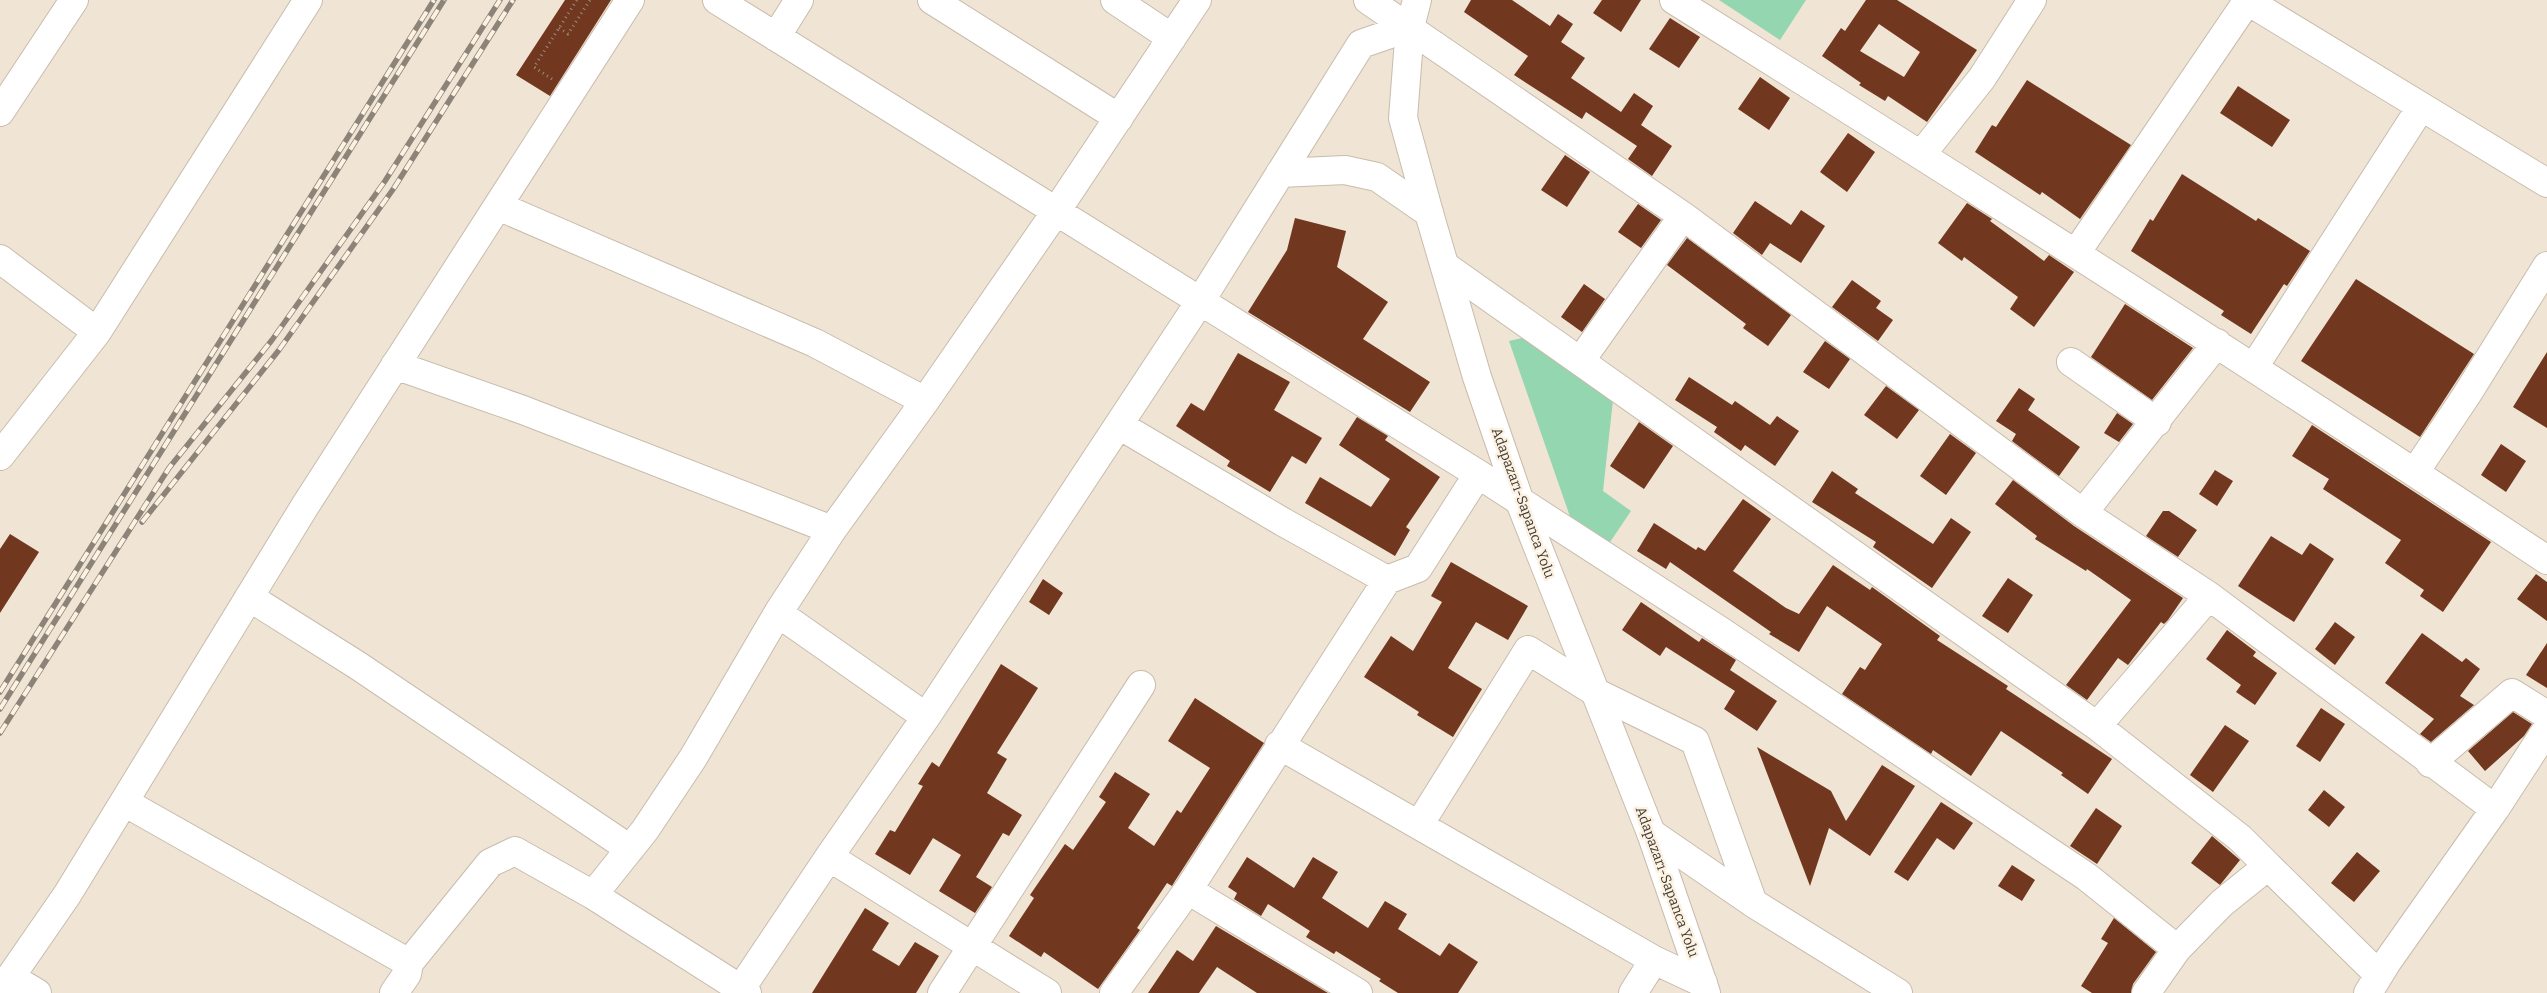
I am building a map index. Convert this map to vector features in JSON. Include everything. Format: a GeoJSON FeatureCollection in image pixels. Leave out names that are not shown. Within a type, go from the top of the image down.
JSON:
{"type":"FeatureCollection","features":[{"type":"Feature","properties":{"kind":"street"},"geometry":{"type":"LineString","coordinates":[[0,112],[74,0]]}},
{"type":"Feature","properties":{"kind":"street"},"geometry":{"type":"LineString","coordinates":[[0,456],[97,332],[308,0]]}},
{"type":"Feature","properties":{"kind":"street"},"geometry":{"type":"LineString","coordinates":[[38,993],[5,984],[66,895],[249,597],[395,365],[630,0]]}},
{"type":"Feature","properties":{"kind":"street"},"geometry":{"type":"LineString","coordinates":[[717,0],[1057,210],[1478,474],[1719,630],[2087,877],[2177,949]]}},
{"type":"Feature","properties":{"kind":"street"},"geometry":{"type":"LineString","coordinates":[[776,37],[799,0]]}},
{"type":"Feature","properties":{"kind":"street"},"geometry":{"type":"LineString","coordinates":[[932,0],[1119,118]]}},
{"type":"Feature","properties":{"kind":"street"},"geometry":{"type":"LineString","coordinates":[[1115,0],[1172,38]]}},
{"type":"Feature","properties":{"kind":"street"},"geometry":{"type":"LineString","coordinates":[[593,895],[630,849],[693,758],[778,613],[832,530],[925,401],[1057,210],[1197,0]]}},
{"type":"Feature","properties":{"kind":"street"},"geometry":{"type":"LineString","coordinates":[[1368,0],[1683,216],[2083,513],[2209,596],[2430,763],[2495,809]]}},
{"type":"Feature","properties":{"kind":"street","name":"Adapazarı-Sapanca Yolu"},"geometry":{"type":"LineString","coordinates":[[1417,0],[1410,28],[1403,118],[1429,213],[1477,377],[1520,502],[1651,833],[1705,988]]}},
{"type":"Feature","properties":{"kind":"street"},"geometry":{"type":"LineString","coordinates":[[1674,0],[2217,343],[2547,560]]}},
{"type":"Feature","properties":{"kind":"street"},"geometry":{"type":"LineString","coordinates":[[1921,155],[1982,78],[2032,0]]}},
{"type":"Feature","properties":{"kind":"street"},"geometry":{"type":"LineString","coordinates":[[2076,253],[2247,0],[2547,184]]}},
{"type":"Feature","properties":{"kind":"street"},"geometry":{"type":"LineString","coordinates":[[394,993],[406,974],[409,963],[490,863],[514,851],[593,895],[742,992],[829,857],[926,717],[1201,300],[1362,44],[1410,28]]}},
{"type":"Feature","properties":{"kind":"street"},"geometry":{"type":"LineString","coordinates":[[2254,367],[2421,107]]}},
{"type":"Feature","properties":{"kind":"street"},"geometry":{"type":"LineString","coordinates":[[1280,173],[1345,170],[1377,178],[1429,213]]}},
{"type":"Feature","properties":{"kind":"street"},"geometry":{"type":"LineString","coordinates":[[498,206],[815,343],[925,401]]}},
{"type":"Feature","properties":{"kind":"street"},"geometry":{"type":"LineString","coordinates":[[1581,360],[1683,216]]}},
{"type":"Feature","properties":{"kind":"street"},"geometry":{"type":"LineString","coordinates":[[0,259],[97,332]]}},
{"type":"Feature","properties":{"kind":"street"},"geometry":{"type":"LineString","coordinates":[[1445,266],[1581,360],[2097,726],[2240,838],[2268,866],[2374,984],[2495,809],[2547,729]]}},
{"type":"Feature","properties":{"kind":"street"},"geometry":{"type":"LineString","coordinates":[[2415,472],[2466,396],[2547,266]]}},
{"type":"Feature","properties":{"kind":"street"},"geometry":{"type":"LineString","coordinates":[[2083,513],[2157,422],[2217,343]]}},
{"type":"Feature","properties":{"kind":"street"},"geometry":{"type":"LineString","coordinates":[[2071,362],[2157,422]]}},
{"type":"Feature","properties":{"kind":"street"},"geometry":{"type":"LineString","coordinates":[[395,365],[523,410],[832,530]]}},
{"type":"Feature","properties":{"kind":"street"},"geometry":{"type":"LineString","coordinates":[[1119,425],[1283,522],[1386,580]]}},
{"type":"Feature","properties":{"kind":"street"},"geometry":{"type":"LineString","coordinates":[[1114,993],[1188,890],[1386,580],[1418,568],[1478,474]]}},
{"type":"Feature","properties":{"kind":"street"},"geometry":{"type":"LineString","coordinates":[[2097,726],[2209,596]]}},
{"type":"Feature","properties":{"kind":"street"},"geometry":{"type":"LineString","coordinates":[[249,597],[358,665],[630,849]]}},
{"type":"Feature","properties":{"kind":"street"},"geometry":{"type":"LineString","coordinates":[[778,613],[926,717]]}},
{"type":"Feature","properties":{"kind":"street"},"geometry":{"type":"LineString","coordinates":[[1419,825],[1528,650],[1597,693],[1695,741],[1754,902]]}},
{"type":"Feature","properties":{"kind":"street"},"geometry":{"type":"LineString","coordinates":[[942,993],[1141,685]]}},
{"type":"Feature","properties":{"kind":"street"},"geometry":{"type":"LineString","coordinates":[[2430,763],[2512,693],[2547,715]]}},
{"type":"Feature","properties":{"kind":"street"},"geometry":{"type":"LineString","coordinates":[[1279,745],[1705,988]]}},
{"type":"Feature","properties":{"kind":"street"},"geometry":{"type":"LineString","coordinates":[[124,802],[409,963]]}},
{"type":"Feature","properties":{"kind":"street"},"geometry":{"type":"LineString","coordinates":[[1651,833],[1754,902],[1898,993]]}},
{"type":"Feature","properties":{"kind":"street"},"geometry":{"type":"LineString","coordinates":[[829,857],[1047,993]]}},
{"type":"Feature","properties":{"kind":"street"},"geometry":{"type":"LineString","coordinates":[[2146,993],[2177,949],[2222,903],[2268,866]]}},
{"type":"Feature","properties":{"kind":"street"},"geometry":{"type":"LineString","coordinates":[[1188,890],[1358,993]]}},
{"type":"Feature","properties":{"kind":"street"},"geometry":{"type":"LineString","coordinates":[[1633,993],[1654,960]]}},
{"type":"Feature","properties":{"kind":"path"},"geometry":{"type":"LineString","coordinates":[[571,91],[534,67],[577,0]]}},
{"type":"Feature","properties":{"kind":"path"},"geometry":{"type":"LineString","coordinates":[[559,28],[568,34],[590,0]]}},
{"type":"Feature","properties":{"kind":"green space"},"geometry":{"type":"Polygon","coordinates":[[[1719,0],[1806,0],[1780,40],[1719,0]]]}},
{"type":"Feature","properties":{"kind":"green space"},"geometry":{"type":"Polygon","coordinates":[[[1522,338],[1613,400],[1603,491],[1631,511],[1606,548],[1574,528],[1509,341],[1522,338]]]}},
{"type":"Feature","properties":{"kind":"building"},"geometry":{"type":"Polygon","coordinates":[[[565,0],[611,0],[550,96],[516,75],[565,0]]]}},
{"type":"Feature","properties":{"kind":"building"},"geometry":{"type":"Polygon","coordinates":[[[1471,0],[1512,0],[1550,26],[1558,14],[1573,24],[1561,42],[1585,58],[1571,78],[1621,112],[1634,93],[1653,106],[1641,125],[1672,146],[1652,176],[1628,159],[1637,146],[1586,112],[1582,119],[1514,75],[1528,56],[1464,12],[1471,0]]]}},
{"type":"Feature","properties":{"kind":"building"},"geometry":{"type":"Polygon","coordinates":[[[1602,0],[1641,0],[1621,32],[1593,13],[1602,0]]]}},
{"type":"Feature","properties":{"kind":"building"},"geometry":{"type":"Polygon","coordinates":[[[1866,0],[1897,0],[1977,50],[1927,122],[1888,96],[1885,101],[1859,85],[1861,83],[1822,56],[1841,28],[1845,31],[1866,0]],[[1879,24],[1860,51],[1904,77],[1920,52],[1879,24]]]}},
{"type":"Feature","properties":{"kind":"building"},"geometry":{"type":"Polygon","coordinates":[[[1670,18],[1700,37],[1679,68],[1649,49],[1670,18]]]}},
{"type":"Feature","properties":{"kind":"building"},"geometry":{"type":"Polygon","coordinates":[[[1760,77],[1790,98],[1769,130],[1738,109],[1760,77]]]}},
{"type":"Feature","properties":{"kind":"building"},"geometry":{"type":"Polygon","coordinates":[[[2027,80],[2131,145],[2080,219],[2042,192],[2040,195],[1975,152],[1992,125],[1996,127],[2027,80]]]}},
{"type":"Feature","properties":{"kind":"building"},"geometry":{"type":"Polygon","coordinates":[[[2238,86],[2290,120],[2272,147],[2220,113],[2238,86]]]}},
{"type":"Feature","properties":{"kind":"building"},"geometry":{"type":"Polygon","coordinates":[[[1848,133],[1875,152],[1847,192],[1820,172],[1848,133]]]}},
{"type":"Feature","properties":{"kind":"building"},"geometry":{"type":"Polygon","coordinates":[[[1565,155],[1590,172],[1567,207],[1541,190],[1565,155]]]}},
{"type":"Feature","properties":{"kind":"building"},"geometry":{"type":"Polygon","coordinates":[[[2182,174],[2256,221],[2258,218],[2310,251],[2287,286],[2284,284],[2251,334],[2221,315],[2224,311],[2131,251],[2150,219],[2153,221],[2182,174]]]}},
{"type":"Feature","properties":{"kind":"building"},"geometry":{"type":"Polygon","coordinates":[[[1755,201],[1791,225],[1801,210],[1825,226],[1801,263],[1770,243],[1762,255],[1733,233],[1755,201]]]}},
{"type":"Feature","properties":{"kind":"building"},"geometry":{"type":"Polygon","coordinates":[[[1967,203],[1992,219],[1990,221],[2044,261],[2049,255],[2074,272],[2034,327],[2010,309],[2018,297],[1964,257],[1962,261],[1938,243],[1967,203]]]}},
{"type":"Feature","properties":{"kind":"building"},"geometry":{"type":"Polygon","coordinates":[[[1638,204],[1661,220],[1641,248],[1618,232],[1638,204]]]}},
{"type":"Feature","properties":{"kind":"building"},"geometry":{"type":"Polygon","coordinates":[[[1295,218],[1346,231],[1337,267],[1388,302],[1363,339],[1430,382],[1410,412],[1248,312],[1287,250],[1295,218]]]}},
{"type":"Feature","properties":{"kind":"building"},"geometry":{"type":"Polygon","coordinates":[[[1687,238],[1791,315],[1768,346],[1743,328],[1746,324],[1667,265],[1687,238]]]}},
{"type":"Feature","properties":{"kind":"building"},"geometry":{"type":"Polygon","coordinates":[[[2356,279],[2474,354],[2420,437],[2301,361],[2356,279]]]}},
{"type":"Feature","properties":{"kind":"building"},"geometry":{"type":"Polygon","coordinates":[[[1852,280],[1881,301],[1876,308],[1893,320],[1878,341],[1832,307],[1852,280]]]}},
{"type":"Feature","properties":{"kind":"building"},"geometry":{"type":"Polygon","coordinates":[[[1584,284],[1605,299],[1582,332],[1561,317],[1584,284]]]}},
{"type":"Feature","properties":{"kind":"building"},"geometry":{"type":"Polygon","coordinates":[[[2125,304],[2193,348],[2152,400],[2091,357],[2125,304]]]}},
{"type":"Feature","properties":{"kind":"building"},"geometry":{"type":"Polygon","coordinates":[[[1825,341],[1850,359],[1829,389],[1803,372],[1825,341]]]}},
{"type":"Feature","properties":{"kind":"building"},"geometry":{"type":"Polygon","coordinates":[[[2547,352],[2547,428],[2513,407],[2547,352]]]}},
{"type":"Feature","properties":{"kind":"building"},"geometry":{"type":"Polygon","coordinates":[[[1238,353],[1290,382],[1274,410],[1322,438],[1306,464],[1292,456],[1270,492],[1227,466],[1230,461],[1176,426],[1191,403],[1204,411],[1238,353]]]}},
{"type":"Feature","properties":{"kind":"building"},"geometry":{"type":"Polygon","coordinates":[[[1689,377],[1732,405],[1735,401],[1770,425],[1777,416],[1799,431],[1775,466],[1745,445],[1741,451],[1714,432],[1717,427],[1675,400],[1689,377]]]}},
{"type":"Feature","properties":{"kind":"building"},"geometry":{"type":"Polygon","coordinates":[[[1886,386],[1919,410],[1897,439],[1864,415],[1886,386]]]}},
{"type":"Feature","properties":{"kind":"building"},"geometry":{"type":"Polygon","coordinates":[[[2019,388],[2035,399],[2028,410],[2080,447],[2059,476],[2012,441],[2016,434],[1996,421],[2019,388]]]}},
{"type":"Feature","properties":{"kind":"building"},"geometry":{"type":"Polygon","coordinates":[[[2117,413],[2133,424],[2119,442],[2104,433],[2117,413]]]}},
{"type":"Feature","properties":{"kind":"building"},"geometry":{"type":"Polygon","coordinates":[[[1357,417],[1388,436],[1385,440],[1440,477],[1406,527],[1410,530],[1395,556],[1305,503],[1320,477],[1371,507],[1390,479],[1339,445],[1357,417]]]}},
{"type":"Feature","properties":{"kind":"building"},"geometry":{"type":"Polygon","coordinates":[[[1639,422],[1673,446],[1644,489],[1610,466],[1639,422]]]}},
{"type":"Feature","properties":{"kind":"building"},"geometry":{"type":"Polygon","coordinates":[[[2312,425],[2491,542],[2443,612],[2420,596],[2424,590],[2385,563],[2401,540],[2323,489],[2329,479],[2292,456],[2312,425]]]}},
{"type":"Feature","properties":{"kind":"building"},"geometry":{"type":"Polygon","coordinates":[[[1950,434],[1976,453],[1946,495],[1920,476],[1950,434]]]}},
{"type":"Feature","properties":{"kind":"building"},"geometry":{"type":"Polygon","coordinates":[[[2501,444],[2526,461],[2506,492],[2481,475],[2501,444]]]}},
{"type":"Feature","properties":{"kind":"building"},"geometry":{"type":"Polygon","coordinates":[[[2215,470],[2233,481],[2217,506],[2199,494],[2215,470]]]}},
{"type":"Feature","properties":{"kind":"building"},"geometry":{"type":"Polygon","coordinates":[[[1832,471],[1858,489],[1855,493],[1933,544],[1951,518],[1971,532],[1932,588],[1873,547],[1876,542],[1812,502],[1832,471]]]}},
{"type":"Feature","properties":{"kind":"building"},"geometry":{"type":"Polygon","coordinates":[[[2013,480],[2074,526],[2183,598],[2168,620],[2164,624],[2161,622],[2128,665],[2118,658],[2087,700],[2066,685],[2131,600],[2087,569],[2086,571],[2035,539],[2037,536],[1995,504],[2013,480]]]}},
{"type":"Feature","properties":{"kind":"building"},"geometry":{"type":"Polygon","coordinates":[[[1743,499],[1771,519],[1733,571],[1786,608],[1799,614],[1833,565],[1870,590],[1872,587],[1940,636],[1937,640],[2008,686],[2006,689],[2112,759],[2088,794],[2061,775],[2063,773],[2001,731],[1971,776],[1933,750],[1931,754],[1842,694],[1860,667],[1865,670],[1882,644],[1827,606],[1799,652],[1769,634],[1771,632],[1670,562],[1666,569],[1637,551],[1654,523],[1696,550],[1698,547],[1705,551],[1743,499]]]}},
{"type":"Feature","properties":{"kind":"building"},"geometry":{"type":"Polygon","coordinates":[[[2163,511],[2169,511],[2197,530],[2178,557],[2146,536],[2163,511]]]}},
{"type":"Feature","properties":{"kind":"building"},"geometry":{"type":"Polygon","coordinates":[[[10,534],[39,552],[0,613],[0,549],[10,534]]]}},
{"type":"Feature","properties":{"kind":"building"},"geometry":{"type":"Polygon","coordinates":[[[2271,536],[2302,555],[2310,543],[2334,559],[2294,622],[2238,586],[2271,536]]]}},
{"type":"Feature","properties":{"kind":"building"},"geometry":{"type":"Polygon","coordinates":[[[1451,562],[1528,606],[1508,640],[1476,622],[1448,668],[1482,689],[1453,737],[1417,715],[1419,712],[1364,677],[1391,636],[1413,651],[1442,602],[1431,596],[1451,562]]]}},
{"type":"Feature","properties":{"kind":"building"},"geometry":{"type":"Polygon","coordinates":[[[2536,574],[2547,582],[2547,621],[2517,599],[2536,574]]]}},
{"type":"Feature","properties":{"kind":"building"},"geometry":{"type":"Polygon","coordinates":[[[2008,578],[2033,595],[2008,633],[1982,616],[2008,578]]]}},
{"type":"Feature","properties":{"kind":"building"},"geometry":{"type":"Polygon","coordinates":[[[1043,579],[1063,593],[1049,615],[1029,602],[1043,579]]]}},
{"type":"Feature","properties":{"kind":"building"},"geometry":{"type":"Polygon","coordinates":[[[1641,602],[1699,642],[1702,638],[1736,660],[1730,670],[1777,701],[1757,731],[1724,709],[1735,691],[1666,647],[1660,656],[1622,630],[1641,602]]]}},
{"type":"Feature","properties":{"kind":"building"},"geometry":{"type":"Polygon","coordinates":[[[2335,622],[2355,637],[2335,665],[2315,649],[2335,622]]]}},
{"type":"Feature","properties":{"kind":"building"},"geometry":{"type":"Polygon","coordinates":[[[2227,630],[2256,652],[2253,656],[2277,673],[2255,705],[2236,692],[2241,685],[2206,659],[2227,630]]]}},
{"type":"Feature","properties":{"kind":"building"},"geometry":{"type":"Polygon","coordinates":[[[2422,633],[2462,662],[2466,658],[2480,669],[2460,696],[2474,705],[2431,742],[2420,734],[2434,719],[2385,683],[2422,633]]]}},
{"type":"Feature","properties":{"kind":"building"},"geometry":{"type":"Polygon","coordinates":[[[2547,643],[2547,688],[2526,675],[2547,643]]]}},
{"type":"Feature","properties":{"kind":"building"},"geometry":{"type":"Polygon","coordinates":[[[1001,664],[1038,688],[997,753],[1007,759],[987,793],[1022,815],[1009,836],[1003,833],[976,877],[992,887],[975,913],[939,891],[961,855],[933,838],[910,875],[875,854],[890,830],[895,832],[923,786],[918,784],[932,762],[939,767],[1001,664]]]}},
{"type":"Feature","properties":{"kind":"building"},"geometry":{"type":"Polygon","coordinates":[[[1195,698],[1264,743],[1172,886],[1167,883],[1137,928],[1140,930],[1098,989],[1044,952],[1041,957],[1009,936],[1034,898],[1030,895],[1065,844],[1073,850],[1106,802],[1099,797],[1115,772],[1150,794],[1128,828],[1154,846],[1177,810],[1181,813],[1210,768],[1168,741],[1195,698]]]}},
{"type":"Feature","properties":{"kind":"building"},"geometry":{"type":"Polygon","coordinates":[[[2321,708],[2345,724],[2320,762],[2296,746],[2321,708]]]}},
{"type":"Feature","properties":{"kind":"building"},"geometry":{"type":"Polygon","coordinates":[[[2513,712],[2532,724],[2524,736],[2485,771],[2468,751],[2513,712]]]}},
{"type":"Feature","properties":{"kind":"building"},"geometry":{"type":"Polygon","coordinates":[[[2225,725],[2249,741],[2213,792],[2190,775],[2225,725]]]}},
{"type":"Feature","properties":{"kind":"building"},"geometry":{"type":"Polygon","coordinates":[[[1757,747],[1831,791],[1846,821],[1882,765],[1915,786],[1870,856],[1829,828],[1810,886],[1757,747]]]}},
{"type":"Feature","properties":{"kind":"building"},"geometry":{"type":"Polygon","coordinates":[[[2324,790],[2345,807],[2329,827],[2308,810],[2324,790]]]}},
{"type":"Feature","properties":{"kind":"building"},"geometry":{"type":"Polygon","coordinates":[[[1941,802],[1973,823],[1954,850],[1937,838],[1908,881],[1894,872],[1941,802]]]}},
{"type":"Feature","properties":{"kind":"building"},"geometry":{"type":"Polygon","coordinates":[[[2096,808],[2122,826],[2097,864],[2070,846],[2096,808]]]}},
{"type":"Feature","properties":{"kind":"building"},"geometry":{"type":"Polygon","coordinates":[[[2212,836],[2240,860],[2220,885],[2191,863],[2212,836]]]}},
{"type":"Feature","properties":{"kind":"building"},"geometry":{"type":"Polygon","coordinates":[[[2357,852],[2380,871],[2354,902],[2331,883],[2357,852]]]}},
{"type":"Feature","properties":{"kind":"building"},"geometry":{"type":"Polygon","coordinates":[[[1247,857],[1294,888],[1313,857],[1338,872],[1322,898],[1368,928],[1385,901],[1407,914],[1398,929],[1440,956],[1449,943],[1478,962],[1458,993],[1398,993],[1379,981],[1381,979],[1336,951],[1334,954],[1306,937],[1310,931],[1268,904],[1261,916],[1234,899],[1237,893],[1228,887],[1247,857]]]}},
{"type":"Feature","properties":{"kind":"building"},"geometry":{"type":"Polygon","coordinates":[[[2012,865],[2035,880],[2022,901],[1998,886],[2012,865]]]}},
{"type":"Feature","properties":{"kind":"building"},"geometry":{"type":"Polygon","coordinates":[[[865,908],[889,923],[872,950],[899,966],[915,942],[939,956],[916,993],[812,993],[865,908]]]}},
{"type":"Feature","properties":{"kind":"building"},"geometry":{"type":"Polygon","coordinates":[[[2114,918],[2156,952],[2133,984],[2131,993],[2092,993],[2081,986],[2108,943],[2101,939],[2114,918]]]}},
{"type":"Feature","properties":{"kind":"building"},"geometry":{"type":"Polygon","coordinates":[[[1216,926],[1328,993],[1257,993],[1217,967],[1199,993],[1148,993],[1177,950],[1193,961],[1216,926]]]}},
{"type":"Feature","properties":{"kind":"railway"},"geometry":{"type":"LineString","coordinates":[[0,692],[434,0]]}},
{"type":"Feature","properties":{"kind":"railway"},"geometry":{"type":"LineString","coordinates":[[0,709],[444,0]]}},
{"type":"Feature","properties":{"kind":"railway"},"geometry":{"type":"LineString","coordinates":[[0,733],[169,468],[272,340],[385,181],[500,0]]}},
{"type":"Feature","properties":{"kind":"railway"},"geometry":{"type":"LineString","coordinates":[[142,522],[279,350],[394,188],[513,0]]}}]}
